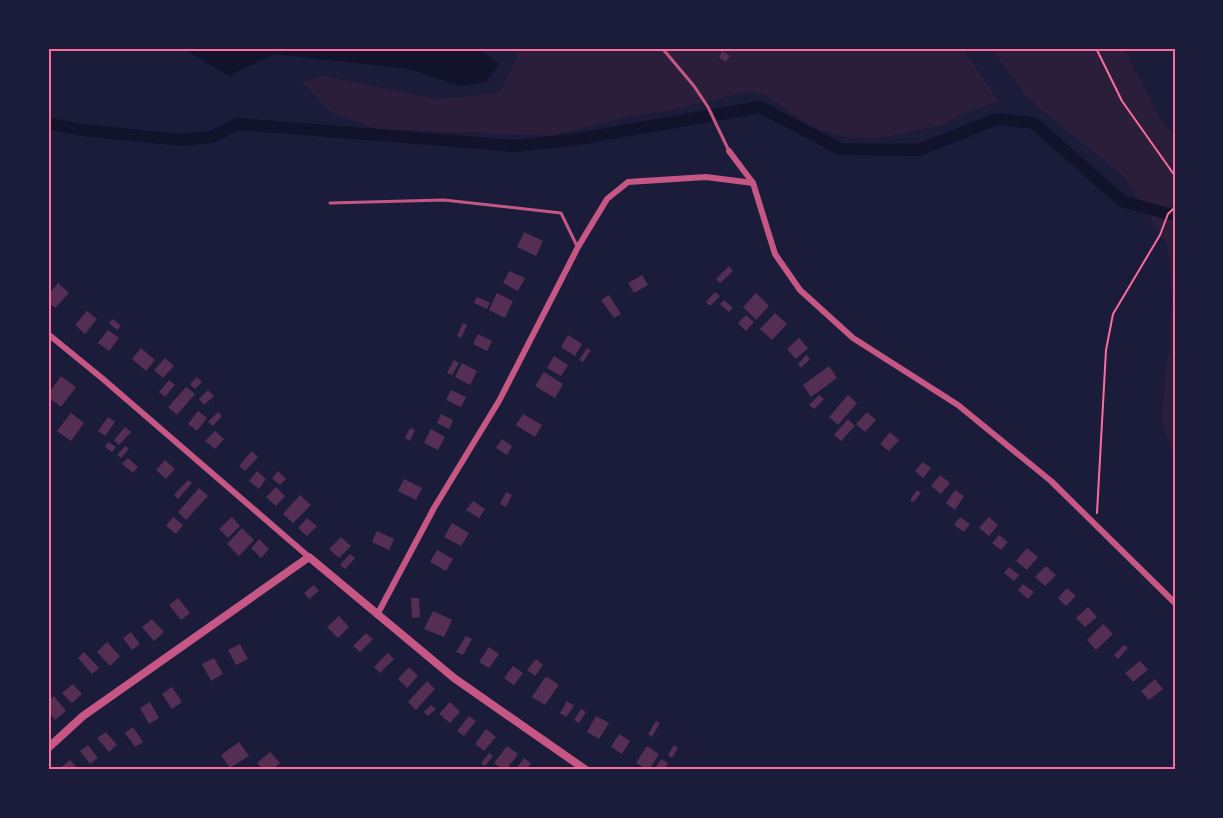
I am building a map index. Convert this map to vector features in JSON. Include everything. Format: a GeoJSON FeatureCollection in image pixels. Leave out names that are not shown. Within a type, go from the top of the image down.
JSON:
{"type":"FeatureCollection","features":[{"type":"Feature","properties":{"kind":"street"},"geometry":{"type":"LineString","coordinates":[[729,151],[753,183],[775,254],[800,290],[853,338],[958,405],[1052,481],[1175,603]]}},
{"type":"Feature","properties":{"kind":"street"},"geometry":{"type":"LineString","coordinates":[[377,615],[434,508],[498,400],[578,247],[607,199],[628,182],[706,177],[753,183]]}},
{"type":"Feature","properties":{"kind":"street"},"geometry":{"type":"LineString","coordinates":[[48,334],[454,678],[586,770]]}},
{"type":"Feature","properties":{"kind":"street"},"geometry":{"type":"LineString","coordinates":[[48,748],[83,716],[309,557]]}},
{"type":"Feature","properties":{"kind":"lane"},"geometry":{"type":"LineString","coordinates":[[662,48],[694,86],[708,107],[729,151]]}},
{"type":"Feature","properties":{"kind":"lane"},"geometry":{"type":"LineString","coordinates":[[330,203],[444,200],[561,213],[578,247]]}},
{"type":"Feature","properties":{"kind":"path"},"geometry":{"type":"LineString","coordinates":[[1096,48],[1122,101],[1175,176]]}},
{"type":"Feature","properties":{"kind":"path"},"geometry":{"type":"LineString","coordinates":[[1096,525],[1106,350],[1113,314],[1160,235],[1168,214],[1175,207]]}},
{"type":"Feature","properties":{"kind":"shaded area"},"geometry":{"type":"Polygon","coordinates":[[[182,48],[480,48],[499,64],[486,82],[460,86],[410,69],[274,54],[229,76],[182,48]]]}},
{"type":"Feature","properties":{"kind":"shaded area"},"geometry":{"type":"Polygon","coordinates":[[[521,48],[962,48],[999,101],[968,111],[943,125],[876,139],[847,137],[818,129],[770,98],[755,93],[741,93],[672,110],[630,116],[549,136],[377,129],[331,112],[301,81],[325,76],[436,99],[499,93],[521,48]]]}},
{"type":"Feature","properties":{"kind":"shaded area"},"geometry":{"type":"Polygon","coordinates":[[[991,48],[1124,48],[1160,118],[1175,137],[1175,463],[1162,420],[1172,302],[1168,246],[1124,177],[1027,98],[991,48]]]}},
{"type":"Feature","properties":{"kind":"building"},"geometry":{"type":"Polygon","coordinates":[[[722,51],[730,56],[726,62],[719,58],[722,51]]]}},
{"type":"Feature","properties":{"kind":"building"},"geometry":{"type":"Polygon","coordinates":[[[524,232],[543,241],[536,256],[517,247],[524,232]]]}},
{"type":"Feature","properties":{"kind":"building"},"geometry":{"type":"Polygon","coordinates":[[[729,266],[733,271],[720,283],[716,279],[729,266]]]}},
{"type":"Feature","properties":{"kind":"building"},"geometry":{"type":"Polygon","coordinates":[[[509,271],[525,278],[518,291],[503,283],[509,271]]]}},
{"type":"Feature","properties":{"kind":"building"},"geometry":{"type":"Polygon","coordinates":[[[642,275],[648,285],[634,293],[628,283],[642,275]]]}},
{"type":"Feature","properties":{"kind":"building"},"geometry":{"type":"Polygon","coordinates":[[[58,283],[69,293],[55,308],[48,302],[48,295],[58,283]]]}},
{"type":"Feature","properties":{"kind":"building"},"geometry":{"type":"Polygon","coordinates":[[[715,292],[720,296],[710,306],[706,302],[715,292]]]}},
{"type":"Feature","properties":{"kind":"building"},"geometry":{"type":"Polygon","coordinates":[[[497,293],[513,301],[505,318],[489,310],[497,293]]]}},
{"type":"Feature","properties":{"kind":"building"},"geometry":{"type":"Polygon","coordinates":[[[756,293],[769,306],[756,320],[743,307],[756,293]]]}},
{"type":"Feature","properties":{"kind":"building"},"geometry":{"type":"Polygon","coordinates":[[[609,295],[621,314],[614,318],[601,300],[609,295]]]}},
{"type":"Feature","properties":{"kind":"building"},"geometry":{"type":"Polygon","coordinates":[[[477,297],[490,303],[487,309],[474,303],[477,297]]]}},
{"type":"Feature","properties":{"kind":"building"},"geometry":{"type":"Polygon","coordinates":[[[724,300],[733,308],[729,312],[720,304],[724,300]]]}},
{"type":"Feature","properties":{"kind":"building"},"geometry":{"type":"Polygon","coordinates":[[[87,311],[97,319],[85,334],[75,325],[87,311]]]}},
{"type":"Feature","properties":{"kind":"building"},"geometry":{"type":"Polygon","coordinates":[[[775,313],[787,324],[772,340],[760,329],[775,313]]]}},
{"type":"Feature","properties":{"kind":"building"},"geometry":{"type":"Polygon","coordinates":[[[746,315],[754,322],[746,331],[738,323],[746,315]]]}},
{"type":"Feature","properties":{"kind":"building"},"geometry":{"type":"Polygon","coordinates":[[[113,319],[121,326],[117,330],[109,323],[113,319]]]}},
{"type":"Feature","properties":{"kind":"building"},"geometry":{"type":"Polygon","coordinates":[[[463,323],[467,325],[461,338],[457,336],[463,323]]]}},
{"type":"Feature","properties":{"kind":"building"},"geometry":{"type":"Polygon","coordinates":[[[108,330],[119,338],[109,351],[98,343],[108,330]]]}},
{"type":"Feature","properties":{"kind":"building"},"geometry":{"type":"Polygon","coordinates":[[[478,334],[492,341],[487,351],[473,344],[478,334]]]}},
{"type":"Feature","properties":{"kind":"building"},"geometry":{"type":"Polygon","coordinates":[[[568,335],[582,344],[575,356],[561,347],[568,335]]]}},
{"type":"Feature","properties":{"kind":"building"},"geometry":{"type":"Polygon","coordinates":[[[799,338],[808,348],[796,359],[787,349],[799,338]]]}},
{"type":"Feature","properties":{"kind":"building"},"geometry":{"type":"Polygon","coordinates":[[[141,348],[155,360],[146,371],[132,359],[141,348]]]}},
{"type":"Feature","properties":{"kind":"building"},"geometry":{"type":"Polygon","coordinates":[[[587,348],[591,350],[583,362],[579,360],[587,348]]]}},
{"type":"Feature","properties":{"kind":"building"},"geometry":{"type":"Polygon","coordinates":[[[806,355],[810,359],[801,368],[798,364],[806,355]]]}},
{"type":"Feature","properties":{"kind":"building"},"geometry":{"type":"Polygon","coordinates":[[[554,356],[568,365],[561,376],[547,368],[554,356]]]}},
{"type":"Feature","properties":{"kind":"building"},"geometry":{"type":"Polygon","coordinates":[[[165,358],[174,366],[163,378],[154,370],[165,358]]]}},
{"type":"Feature","properties":{"kind":"building"},"geometry":{"type":"Polygon","coordinates":[[[454,360],[459,363],[452,375],[447,373],[454,360]]]}},
{"type":"Feature","properties":{"kind":"building"},"geometry":{"type":"Polygon","coordinates":[[[462,363],[477,371],[470,385],[455,377],[462,363]]]}},
{"type":"Feature","properties":{"kind":"building"},"geometry":{"type":"Polygon","coordinates":[[[829,366],[837,378],[811,397],[803,385],[829,366]]]}},
{"type":"Feature","properties":{"kind":"building"},"geometry":{"type":"Polygon","coordinates":[[[544,372],[563,384],[555,398],[535,386],[544,372]]]}},
{"type":"Feature","properties":{"kind":"building"},"geometry":{"type":"Polygon","coordinates":[[[61,376],[76,387],[61,407],[48,397],[48,394],[61,376]]]}},
{"type":"Feature","properties":{"kind":"building"},"geometry":{"type":"Polygon","coordinates":[[[197,377],[202,382],[195,389],[190,384],[197,377]]]}},
{"type":"Feature","properties":{"kind":"building"},"geometry":{"type":"Polygon","coordinates":[[[169,380],[175,385],[165,397],[159,392],[169,380]]]}},
{"type":"Feature","properties":{"kind":"building"},"geometry":{"type":"Polygon","coordinates":[[[186,387],[195,394],[177,415],[168,407],[186,387]]]}},
{"type":"Feature","properties":{"kind":"building"},"geometry":{"type":"Polygon","coordinates":[[[208,390],[214,396],[204,405],[199,399],[208,390]]]}},
{"type":"Feature","properties":{"kind":"building"},"geometry":{"type":"Polygon","coordinates":[[[451,390],[466,397],[461,407],[446,400],[451,390]]]}},
{"type":"Feature","properties":{"kind":"building"},"geometry":{"type":"Polygon","coordinates":[[[819,395],[824,399],[814,409],[809,405],[819,395]]]}},
{"type":"Feature","properties":{"kind":"building"},"geometry":{"type":"Polygon","coordinates":[[[848,395],[857,403],[838,425],[829,417],[848,395]]]}},
{"type":"Feature","properties":{"kind":"building"},"geometry":{"type":"Polygon","coordinates":[[[198,411],[207,418],[197,431],[188,424],[198,411]]]}},
{"type":"Feature","properties":{"kind":"building"},"geometry":{"type":"Polygon","coordinates":[[[218,412],[222,416],[213,426],[208,422],[218,412]]]}},
{"type":"Feature","properties":{"kind":"building"},"geometry":{"type":"Polygon","coordinates":[[[867,412],[876,420],[865,432],[856,424],[867,412]]]}},
{"type":"Feature","properties":{"kind":"building"},"geometry":{"type":"Polygon","coordinates":[[[71,413],[84,423],[71,441],[57,431],[71,413]]]}},
{"type":"Feature","properties":{"kind":"building"},"geometry":{"type":"Polygon","coordinates":[[[441,414],[453,420],[449,429],[437,423],[441,414]]]}},
{"type":"Feature","properties":{"kind":"building"},"geometry":{"type":"Polygon","coordinates":[[[523,414],[542,425],[535,437],[516,425],[523,414]]]}},
{"type":"Feature","properties":{"kind":"building"},"geometry":{"type":"Polygon","coordinates":[[[108,417],[115,422],[105,436],[98,431],[108,417]]]}},
{"type":"Feature","properties":{"kind":"building"},"geometry":{"type":"Polygon","coordinates":[[[848,419],[855,426],[841,441],[834,435],[848,419]]]}},
{"type":"Feature","properties":{"kind":"building"},"geometry":{"type":"Polygon","coordinates":[[[125,427],[131,432],[119,445],[114,440],[125,427]]]}},
{"type":"Feature","properties":{"kind":"building"},"geometry":{"type":"Polygon","coordinates":[[[410,428],[415,430],[410,441],[405,438],[410,428]]]}},
{"type":"Feature","properties":{"kind":"building"},"geometry":{"type":"Polygon","coordinates":[[[431,429],[445,437],[438,450],[424,443],[431,429]]]}},
{"type":"Feature","properties":{"kind":"building"},"geometry":{"type":"Polygon","coordinates":[[[215,431],[224,439],[215,449],[205,441],[215,431]]]}},
{"type":"Feature","properties":{"kind":"building"},"geometry":{"type":"Polygon","coordinates":[[[890,432],[899,440],[889,451],[880,444],[890,432]]]}},
{"type":"Feature","properties":{"kind":"building"},"geometry":{"type":"Polygon","coordinates":[[[502,439],[512,446],[507,455],[496,448],[502,439]]]}},
{"type":"Feature","properties":{"kind":"building"},"geometry":{"type":"Polygon","coordinates":[[[108,442],[116,447],[112,452],[105,447],[108,442]]]}},
{"type":"Feature","properties":{"kind":"building"},"geometry":{"type":"Polygon","coordinates":[[[125,446],[129,449],[121,458],[117,455],[125,446]]]}},
{"type":"Feature","properties":{"kind":"building"},"geometry":{"type":"Polygon","coordinates":[[[252,451],[258,457],[245,471],[239,466],[252,451]]]}},
{"type":"Feature","properties":{"kind":"building"},"geometry":{"type":"Polygon","coordinates":[[[128,458],[138,467],[133,473],[122,464],[128,458]]]}},
{"type":"Feature","properties":{"kind":"building"},"geometry":{"type":"Polygon","coordinates":[[[165,460],[175,469],[166,479],[156,470],[165,460]]]}},
{"type":"Feature","properties":{"kind":"building"},"geometry":{"type":"Polygon","coordinates":[[[923,462],[931,468],[923,478],[915,471],[923,462]]]}},
{"type":"Feature","properties":{"kind":"building"},"geometry":{"type":"Polygon","coordinates":[[[257,471],[266,479],[259,489],[249,481],[257,471]]]}},
{"type":"Feature","properties":{"kind":"building"},"geometry":{"type":"Polygon","coordinates":[[[278,471],[286,479],[280,485],[272,478],[278,471]]]}},
{"type":"Feature","properties":{"kind":"building"},"geometry":{"type":"Polygon","coordinates":[[[940,475],[950,483],[941,494],[931,486],[940,475]]]}},
{"type":"Feature","properties":{"kind":"building"},"geometry":{"type":"Polygon","coordinates":[[[404,479],[422,488],[416,500],[398,491],[404,479]]]}},
{"type":"Feature","properties":{"kind":"building"},"geometry":{"type":"Polygon","coordinates":[[[188,480],[192,483],[178,499],[174,495],[188,480]]]}},
{"type":"Feature","properties":{"kind":"building"},"geometry":{"type":"Polygon","coordinates":[[[276,487],[285,496],[276,506],[266,497],[276,487]]]}},
{"type":"Feature","properties":{"kind":"building"},"geometry":{"type":"Polygon","coordinates":[[[199,488],[208,496],[186,520],[178,512],[199,488]]]}},
{"type":"Feature","properties":{"kind":"building"},"geometry":{"type":"Polygon","coordinates":[[[917,490],[921,493],[914,502],[910,500],[917,490]]]}},
{"type":"Feature","properties":{"kind":"building"},"geometry":{"type":"Polygon","coordinates":[[[955,490],[964,496],[955,510],[946,503],[955,490]]]}},
{"type":"Feature","properties":{"kind":"building"},"geometry":{"type":"Polygon","coordinates":[[[506,492],[512,495],[506,507],[500,504],[506,492]]]}},
{"type":"Feature","properties":{"kind":"building"},"geometry":{"type":"Polygon","coordinates":[[[300,495],[311,505],[293,523],[283,514],[300,495]]]}},
{"type":"Feature","properties":{"kind":"building"},"geometry":{"type":"Polygon","coordinates":[[[473,501],[485,509],[479,518],[466,510],[473,501]]]}},
{"type":"Feature","properties":{"kind":"building"},"geometry":{"type":"Polygon","coordinates":[[[173,517],[183,525],[176,534],[166,526],[173,517]]]}},
{"type":"Feature","properties":{"kind":"building"},"geometry":{"type":"Polygon","coordinates":[[[232,517],[240,526],[228,538],[219,529],[232,517]]]}},
{"type":"Feature","properties":{"kind":"building"},"geometry":{"type":"Polygon","coordinates":[[[960,517],[970,524],[964,532],[954,525],[960,517]]]}},
{"type":"Feature","properties":{"kind":"building"},"geometry":{"type":"Polygon","coordinates":[[[989,517],[998,525],[989,536],[979,528],[989,517]]]}},
{"type":"Feature","properties":{"kind":"building"},"geometry":{"type":"Polygon","coordinates":[[[307,518],[317,526],[307,536],[298,528],[307,518]]]}},
{"type":"Feature","properties":{"kind":"building"},"geometry":{"type":"Polygon","coordinates":[[[452,523],[469,533],[461,546],[444,537],[452,523]]]}},
{"type":"Feature","properties":{"kind":"building"},"geometry":{"type":"Polygon","coordinates":[[[242,528],[254,540],[239,556],[227,544],[242,528]]]}},
{"type":"Feature","properties":{"kind":"building"},"geometry":{"type":"Polygon","coordinates":[[[377,531],[394,539],[389,550],[372,542],[377,531]]]}},
{"type":"Feature","properties":{"kind":"building"},"geometry":{"type":"Polygon","coordinates":[[[999,535],[1008,542],[1001,550],[992,543],[999,535]]]}},
{"type":"Feature","properties":{"kind":"building"},"geometry":{"type":"Polygon","coordinates":[[[341,537],[351,546],[339,558],[329,549],[341,537]]]}},
{"type":"Feature","properties":{"kind":"building"},"geometry":{"type":"Polygon","coordinates":[[[259,539],[269,549],[261,558],[251,548],[259,539]]]}},
{"type":"Feature","properties":{"kind":"building"},"geometry":{"type":"Polygon","coordinates":[[[1027,548],[1038,557],[1027,570],[1016,561],[1027,548]]]}},
{"type":"Feature","properties":{"kind":"building"},"geometry":{"type":"Polygon","coordinates":[[[437,550],[453,559],[446,571],[430,562],[437,550]]]}},
{"type":"Feature","properties":{"kind":"building"},"geometry":{"type":"Polygon","coordinates":[[[350,554],[355,558],[345,569],[340,565],[350,554]]]}},
{"type":"Feature","properties":{"kind":"building"},"geometry":{"type":"Polygon","coordinates":[[[1046,566],[1056,575],[1045,586],[1035,577],[1046,566]]]}},
{"type":"Feature","properties":{"kind":"building"},"geometry":{"type":"Polygon","coordinates":[[[1009,567],[1019,575],[1014,581],[1004,573],[1009,567]]]}},
{"type":"Feature","properties":{"kind":"building"},"geometry":{"type":"Polygon","coordinates":[[[1023,584],[1034,592],[1028,599],[1018,590],[1023,584]]]}},
{"type":"Feature","properties":{"kind":"building"},"geometry":{"type":"Polygon","coordinates":[[[314,585],[319,591],[309,599],[304,593],[314,585]]]}},
{"type":"Feature","properties":{"kind":"building"},"geometry":{"type":"Polygon","coordinates":[[[1067,588],[1076,596],[1066,606],[1058,598],[1067,588]]]}},
{"type":"Feature","properties":{"kind":"building"},"geometry":{"type":"Polygon","coordinates":[[[178,598],[190,613],[181,620],[169,605],[178,598]]]}},
{"type":"Feature","properties":{"kind":"building"},"geometry":{"type":"Polygon","coordinates":[[[411,598],[419,598],[420,617],[412,618],[411,598]]]}},
{"type":"Feature","properties":{"kind":"building"},"geometry":{"type":"Polygon","coordinates":[[[1088,607],[1097,617],[1085,627],[1076,618],[1088,607]]]}},
{"type":"Feature","properties":{"kind":"building"},"geometry":{"type":"Polygon","coordinates":[[[433,611],[452,620],[444,637],[424,629],[433,611]]]}},
{"type":"Feature","properties":{"kind":"building"},"geometry":{"type":"Polygon","coordinates":[[[339,616],[349,627],[338,638],[327,627],[339,616]]]}},
{"type":"Feature","properties":{"kind":"building"},"geometry":{"type":"Polygon","coordinates":[[[152,619],[164,632],[154,641],[142,627],[152,619]]]}},
{"type":"Feature","properties":{"kind":"building"},"geometry":{"type":"Polygon","coordinates":[[[1103,624],[1113,634],[1096,650],[1087,640],[1103,624]]]}},
{"type":"Feature","properties":{"kind":"building"},"geometry":{"type":"Polygon","coordinates":[[[131,632],[140,644],[132,650],[123,638],[131,632]]]}},
{"type":"Feature","properties":{"kind":"building"},"geometry":{"type":"Polygon","coordinates":[[[366,633],[373,639],[360,652],[353,646],[366,633]]]}},
{"type":"Feature","properties":{"kind":"building"},"geometry":{"type":"Polygon","coordinates":[[[466,636],[472,639],[463,655],[456,652],[466,636]]]}},
{"type":"Feature","properties":{"kind":"building"},"geometry":{"type":"Polygon","coordinates":[[[107,642],[120,656],[110,666],[97,652],[107,642]]]}},
{"type":"Feature","properties":{"kind":"building"},"geometry":{"type":"Polygon","coordinates":[[[240,644],[248,659],[236,665],[228,650],[240,644]]]}},
{"type":"Feature","properties":{"kind":"building"},"geometry":{"type":"Polygon","coordinates":[[[1124,645],[1128,648],[1118,659],[1114,655],[1124,645]]]}},
{"type":"Feature","properties":{"kind":"building"},"geometry":{"type":"Polygon","coordinates":[[[489,647],[499,654],[489,668],[479,662],[489,647]]]}},
{"type":"Feature","properties":{"kind":"building"},"geometry":{"type":"Polygon","coordinates":[[[84,652],[99,668],[92,674],[78,658],[84,652]]]}},
{"type":"Feature","properties":{"kind":"building"},"geometry":{"type":"Polygon","coordinates":[[[388,653],[394,659],[380,673],[374,667],[388,653]]]}},
{"type":"Feature","properties":{"kind":"building"},"geometry":{"type":"Polygon","coordinates":[[[214,658],[223,674],[211,681],[202,664],[214,658]]]}},
{"type":"Feature","properties":{"kind":"building"},"geometry":{"type":"Polygon","coordinates":[[[536,659],[543,665],[535,676],[527,670],[536,659]]]}},
{"type":"Feature","properties":{"kind":"building"},"geometry":{"type":"Polygon","coordinates":[[[1140,661],[1148,670],[1133,682],[1125,673],[1140,661]]]}},
{"type":"Feature","properties":{"kind":"building"},"geometry":{"type":"Polygon","coordinates":[[[513,666],[523,673],[514,685],[504,678],[513,666]]]}},
{"type":"Feature","properties":{"kind":"building"},"geometry":{"type":"Polygon","coordinates":[[[409,667],[418,676],[407,688],[398,679],[409,667]]]}},
{"type":"Feature","properties":{"kind":"building"},"geometry":{"type":"Polygon","coordinates":[[[546,676],[559,685],[545,705],[532,697],[546,676]]]}},
{"type":"Feature","properties":{"kind":"building"},"geometry":{"type":"Polygon","coordinates":[[[1155,679],[1163,689],[1149,700],[1141,691],[1155,679]]]}},
{"type":"Feature","properties":{"kind":"building"},"geometry":{"type":"Polygon","coordinates":[[[427,681],[435,689],[416,710],[408,702],[427,681]]]}},
{"type":"Feature","properties":{"kind":"building"},"geometry":{"type":"Polygon","coordinates":[[[73,684],[82,694],[72,703],[62,693],[73,684]]]}},
{"type":"Feature","properties":{"kind":"building"},"geometry":{"type":"Polygon","coordinates":[[[172,687],[182,702],[172,709],[162,694],[172,687]]]}},
{"type":"Feature","properties":{"kind":"building"},"geometry":{"type":"Polygon","coordinates":[[[54,696],[66,711],[55,720],[48,711],[48,701],[54,696]]]}},
{"type":"Feature","properties":{"kind":"building"},"geometry":{"type":"Polygon","coordinates":[[[567,701],[574,706],[566,717],[560,713],[567,701]]]}},
{"type":"Feature","properties":{"kind":"building"},"geometry":{"type":"Polygon","coordinates":[[[150,702],[159,718],[149,724],[140,708],[150,702]]]}},
{"type":"Feature","properties":{"kind":"building"},"geometry":{"type":"Polygon","coordinates":[[[450,702],[460,712],[450,723],[439,714],[450,702]]]}},
{"type":"Feature","properties":{"kind":"building"},"geometry":{"type":"Polygon","coordinates":[[[431,705],[436,709],[428,716],[424,712],[431,705]]]}},
{"type":"Feature","properties":{"kind":"building"},"geometry":{"type":"Polygon","coordinates":[[[581,709],[586,712],[579,723],[574,720],[581,709]]]}},
{"type":"Feature","properties":{"kind":"building"},"geometry":{"type":"Polygon","coordinates":[[[469,716],[476,721],[464,736],[457,731],[469,716]]]}},
{"type":"Feature","properties":{"kind":"building"},"geometry":{"type":"Polygon","coordinates":[[[596,716],[609,723],[599,739],[587,732],[596,716]]]}},
{"type":"Feature","properties":{"kind":"building"},"geometry":{"type":"Polygon","coordinates":[[[656,721],[660,723],[652,737],[648,734],[656,721]]]}},
{"type":"Feature","properties":{"kind":"building"},"geometry":{"type":"Polygon","coordinates":[[[133,727],[143,742],[135,747],[125,733],[133,727]]]}},
{"type":"Feature","properties":{"kind":"building"},"geometry":{"type":"Polygon","coordinates":[[[486,729],[496,737],[484,751],[475,744],[486,729]]]}},
{"type":"Feature","properties":{"kind":"building"},"geometry":{"type":"Polygon","coordinates":[[[106,732],[117,745],[109,752],[97,738],[106,732]]]}},
{"type":"Feature","properties":{"kind":"building"},"geometry":{"type":"Polygon","coordinates":[[[619,734],[630,741],[622,754],[611,747],[619,734]]]}},
{"type":"Feature","properties":{"kind":"building"},"geometry":{"type":"Polygon","coordinates":[[[239,742],[249,756],[230,768],[221,755],[239,742]]]}},
{"type":"Feature","properties":{"kind":"building"},"geometry":{"type":"Polygon","coordinates":[[[88,745],[98,758],[90,764],[80,751],[88,745]]]}},
{"type":"Feature","properties":{"kind":"building"},"geometry":{"type":"Polygon","coordinates":[[[674,745],[678,748],[672,758],[668,755],[674,745]]]}},
{"type":"Feature","properties":{"kind":"building"},"geometry":{"type":"Polygon","coordinates":[[[507,746],[518,754],[506,770],[503,770],[494,763],[507,746]]]}},
{"type":"Feature","properties":{"kind":"building"},"geometry":{"type":"Polygon","coordinates":[[[647,746],[659,754],[649,770],[636,763],[647,746]]]}},
{"type":"Feature","properties":{"kind":"building"},"geometry":{"type":"Polygon","coordinates":[[[270,752],[280,763],[272,770],[263,770],[257,763],[270,752]]]}},
{"type":"Feature","properties":{"kind":"building"},"geometry":{"type":"Polygon","coordinates":[[[489,753],[493,756],[485,766],[481,763],[489,753]]]}},
{"type":"Feature","properties":{"kind":"building"},"geometry":{"type":"Polygon","coordinates":[[[524,758],[531,763],[526,770],[515,770],[524,758]]]}},
{"type":"Feature","properties":{"kind":"building"},"geometry":{"type":"Polygon","coordinates":[[[661,759],[668,763],[664,770],[654,770],[661,759]]]}},
{"type":"Feature","properties":{"kind":"building"},"geometry":{"type":"Polygon","coordinates":[[[70,760],[79,770],[59,769],[70,760]]]}},
{"type":"Feature","properties":{"kind":"waterway"},"geometry":{"type":"LineString","coordinates":[[48,123],[81,130],[182,140],[211,137],[238,124],[515,146],[572,140],[760,107],[840,149],[919,150],[997,119],[1034,123],[1122,201],[1168,214],[1175,213]]}}]}
